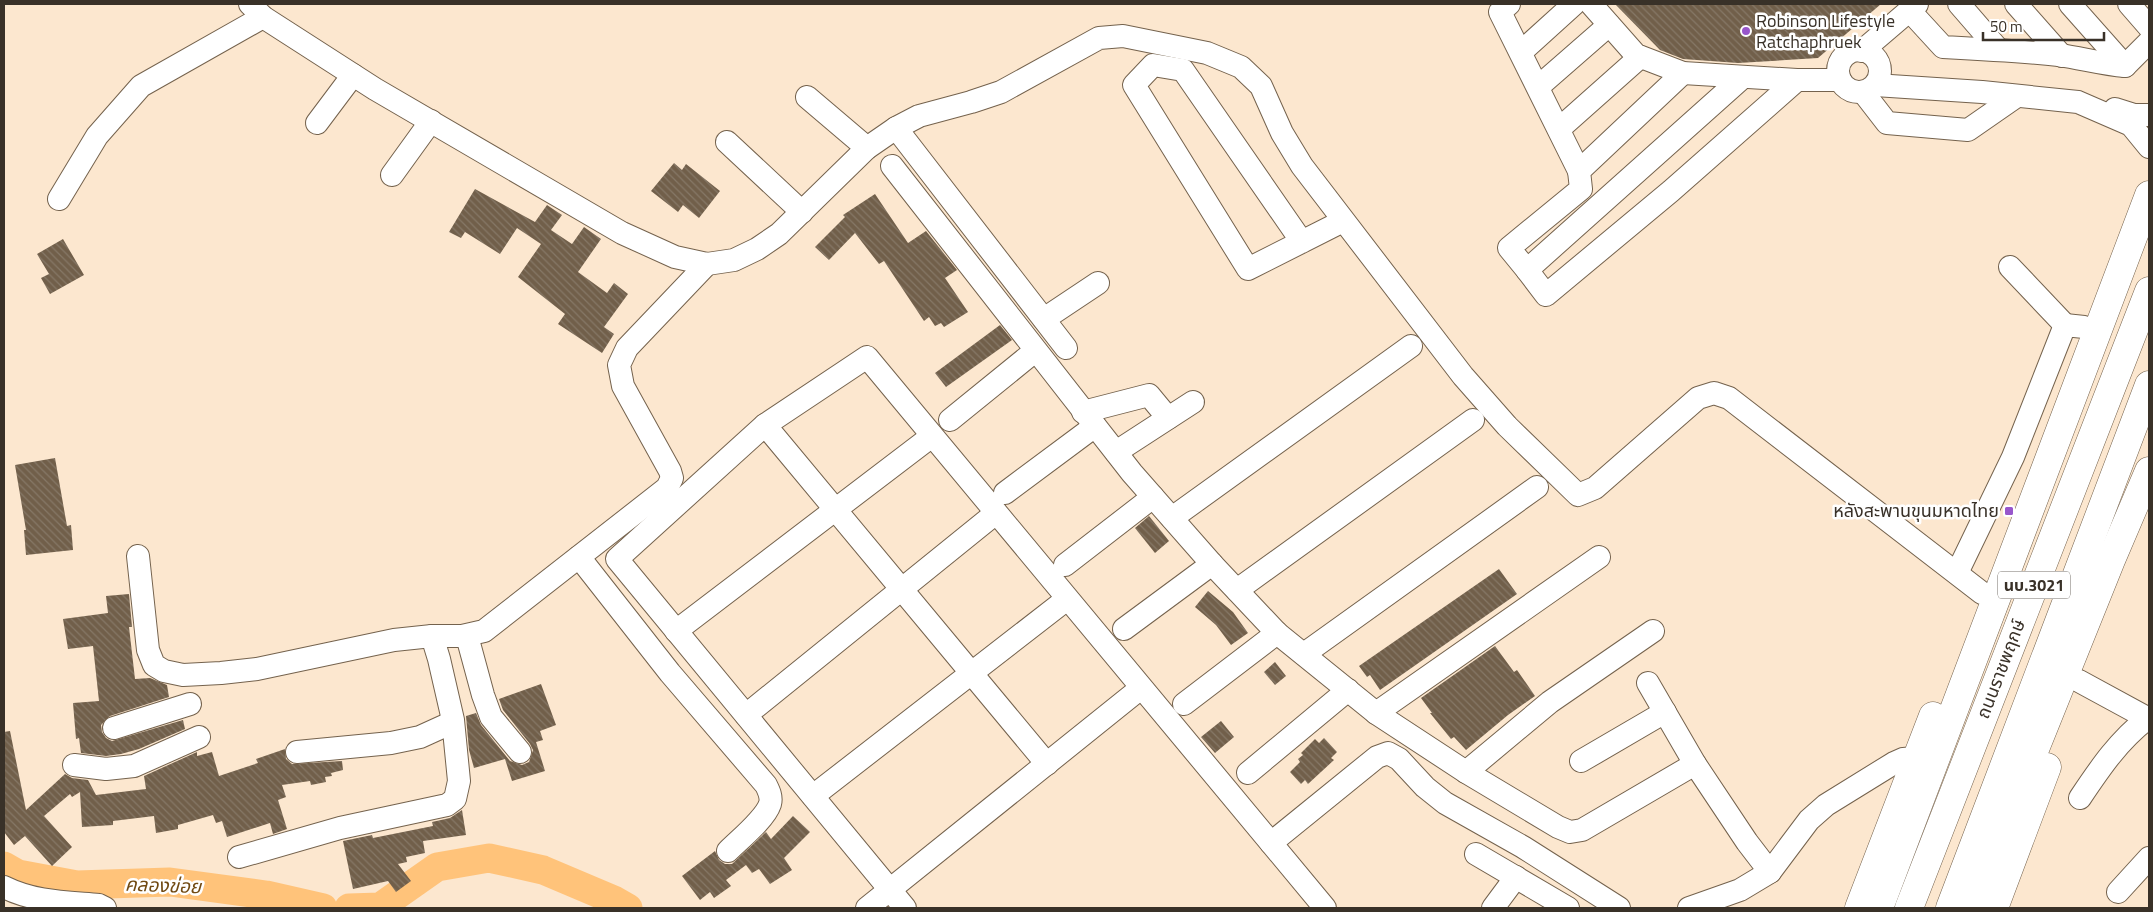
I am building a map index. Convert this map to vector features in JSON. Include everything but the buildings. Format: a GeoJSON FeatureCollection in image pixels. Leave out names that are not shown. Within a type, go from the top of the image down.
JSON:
{"type":"FeatureCollection","features":[{"type":"Feature","properties":{"kind":"main road","name":"ถนนราชพฤกษ์"},"geometry":{"type":"LineString","coordinates":[[1879,908],[1907,839],[2026,517],[2149,195]]}},
{"type":"Feature","properties":{"kind":"main road","name":"ถนนราชพฤกษ์"},"geometry":{"type":"LineString","coordinates":[[1909,908],[2149,291]]}},
{"type":"Feature","properties":{"kind":"main road","name":"ถนนราชพฤกษ์"},"geometry":{"type":"LineString","coordinates":[[1950,908],[2149,385]]}},
{"type":"Feature","properties":{"kind":"main road"},"geometry":{"type":"LineString","coordinates":[[2110,484],[2149,427]]}},
{"type":"Feature","properties":{"kind":"main road","name":"นบ.3021"},"geometry":{"type":"LineString","coordinates":[[1971,908],[2149,471]]}},
{"type":"Feature","properties":{"kind":"main road"},"geometry":{"type":"LineString","coordinates":[[1994,908],[2123,563],[2149,475]]}},
{"type":"Feature","properties":{"kind":"main road","name":"ถนนราชพฤกษ์"},"geometry":{"type":"LineString","coordinates":[[1859,908],[1982,593],[2026,517]]}},
{"type":"Feature","properties":{"kind":"street"},"geometry":{"type":"LineString","coordinates":[[1509,4],[1500,12],[1560,129],[1579,171],[1581,189],[1509,248],[1546,295],[1671,191],[1797,80]]}},
{"type":"Feature","properties":{"kind":"street"},"geometry":{"type":"LineString","coordinates":[[1521,52],[1574,4]]}},
{"type":"Feature","properties":{"kind":"street"},"geometry":{"type":"LineString","coordinates":[[1591,4],[1636,56],[1683,73],[1797,80],[1840,80]]}},
{"type":"Feature","properties":{"kind":"street"},"geometry":{"type":"LineString","coordinates":[[1960,4],[1998,49]]}},
{"type":"Feature","properties":{"kind":"street"},"geometry":{"type":"LineString","coordinates":[[2016,4],[2062,56]]}},
{"type":"Feature","properties":{"kind":"street"},"geometry":{"type":"LineString","coordinates":[[2070,4],[2125,66]]}},
{"type":"Feature","properties":{"kind":"street"},"geometry":{"type":"LineString","coordinates":[[2129,4],[2149,27]]}},
{"type":"Feature","properties":{"kind":"street"},"geometry":{"type":"LineString","coordinates":[[1862,51],[1913,7],[1943,47],[1998,49],[2062,56],[2125,66]]}},
{"type":"Feature","properties":{"kind":"street"},"geometry":{"type":"LineString","coordinates":[[59,199],[97,136],[141,86],[256,10],[353,75],[430,122],[622,233],[675,257],[707,264],[734,260],[757,249],[779,234],[867,148],[896,128],[919,116],[1001,92],[1099,38],[1123,36],[1188,49],[1207,53],[1241,66],[1261,86],[1282,133],[1302,166],[1463,376],[1506,426],[1578,495],[1595,488],[1698,398],[1714,393],[1729,398],[1982,593]]}},
{"type":"Feature","properties":{"kind":"street"},"geometry":{"type":"LineString","coordinates":[[1538,87],[1609,25]]}},
{"type":"Feature","properties":{"kind":"street"},"geometry":{"type":"LineString","coordinates":[[2125,66],[2149,42]]}},
{"type":"Feature","properties":{"kind":"street"},"geometry":{"type":"LineString","coordinates":[[2017,96],[1968,130],[1887,123],[1873,84],[1878,62],[1874,57],[1862,51],[1850,52],[1841,61],[1838,74],[1840,80],[1850,90],[1873,84],[2017,86],[2081,97],[2134,115],[2149,115]]}},
{"type":"Feature","properties":{"kind":"street"},"geometry":{"type":"LineString","coordinates":[[1560,129],[1640,57]]}},
{"type":"Feature","properties":{"kind":"street"},"geometry":{"type":"LineString","coordinates":[[1302,242],[1183,70],[1154,65],[1134,85],[1248,269],[1302,242],[1343,221]]}},
{"type":"Feature","properties":{"kind":"street"},"geometry":{"type":"LineString","coordinates":[[1579,171],[1683,73]]}},
{"type":"Feature","properties":{"kind":"street"},"geometry":{"type":"LineString","coordinates":[[317,123],[353,75]]}},
{"type":"Feature","properties":{"kind":"street"},"geometry":{"type":"LineString","coordinates":[[1527,270],[1743,77]]}},
{"type":"Feature","properties":{"kind":"street"},"geometry":{"type":"LineString","coordinates":[[1873,84],[2078,102],[2131,125],[2149,147]]}},
{"type":"Feature","properties":{"kind":"street"},"geometry":{"type":"LineString","coordinates":[[807,98],[867,148]]}},
{"type":"Feature","properties":{"kind":"street"},"geometry":{"type":"LineString","coordinates":[[392,175],[430,122]]}},
{"type":"Feature","properties":{"kind":"street"},"geometry":{"type":"LineString","coordinates":[[896,128],[1066,348]]}},
{"type":"Feature","properties":{"kind":"street"},"geometry":{"type":"LineString","coordinates":[[727,142],[802,212]]}},
{"type":"Feature","properties":{"kind":"street"},"geometry":{"type":"LineString","coordinates":[[892,166],[1089,419],[1153,497],[1212,564],[1277,633],[1376,712],[1466,772],[1558,827],[1570,832],[1582,830],[1695,764]]}},
{"type":"Feature","properties":{"kind":"street"},"geometry":{"type":"LineString","coordinates":[[138,556],[148,650],[154,665],[164,671],[183,674],[221,673],[257,669],[362,646],[432,636],[467,636],[484,631],[668,488],[672,478],[670,471],[623,386],[619,365],[627,348],[707,264]]}},
{"type":"Feature","properties":{"kind":"street"},"geometry":{"type":"LineString","coordinates":[[2010,267],[2065,325],[2084,327],[2096,333]]}},
{"type":"Feature","properties":{"kind":"street"},"geometry":{"type":"LineString","coordinates":[[1044,319],[1098,282]]}},
{"type":"Feature","properties":{"kind":"street"},"geometry":{"type":"LineString","coordinates":[[1957,574],[2013,457],[2065,325]]}},
{"type":"Feature","properties":{"kind":"street"},"geometry":{"type":"LineString","coordinates":[[1172,518],[1412,346]]}},
{"type":"Feature","properties":{"kind":"street"},"geometry":{"type":"LineString","coordinates":[[950,420],[1035,351]]}},
{"type":"Feature","properties":{"kind":"street"},"geometry":{"type":"LineString","coordinates":[[906,908],[617,559],[764,425],[867,357],[1325,908]]}},
{"type":"Feature","properties":{"kind":"street"},"geometry":{"type":"LineString","coordinates":[[1005,492],[1089,419],[1148,395],[1168,418]]}},
{"type":"Feature","properties":{"kind":"street"},"geometry":{"type":"LineString","coordinates":[[1116,452],[1193,402]]}},
{"type":"Feature","properties":{"kind":"street"},"geometry":{"type":"LineString","coordinates":[[1237,590],[1473,420]]}},
{"type":"Feature","properties":{"kind":"street"},"geometry":{"type":"LineString","coordinates":[[764,425],[1046,764]]}},
{"type":"Feature","properties":{"kind":"street"},"geometry":{"type":"LineString","coordinates":[[676,631],[932,436]]}},
{"type":"Feature","properties":{"kind":"street"},"geometry":{"type":"LineString","coordinates":[[1304,654],[1537,487]]}},
{"type":"Feature","properties":{"kind":"street"},"geometry":{"type":"LineString","coordinates":[[1065,565],[1153,497]]}},
{"type":"Feature","properties":{"kind":"street"},"geometry":{"type":"LineString","coordinates":[[746,715],[996,513]]}},
{"type":"Feature","properties":{"kind":"street"},"geometry":{"type":"LineString","coordinates":[[579,557],[670,673],[766,785],[770,794],[770,803],[765,814],[728,851]]}},
{"type":"Feature","properties":{"kind":"street"},"geometry":{"type":"LineString","coordinates":[[1376,712],[1599,557]]}},
{"type":"Feature","properties":{"kind":"street"},"geometry":{"type":"LineString","coordinates":[[1124,629],[1212,564]]}},
{"type":"Feature","properties":{"kind":"street"},"geometry":{"type":"LineString","coordinates":[[813,796],[1067,599]]}},
{"type":"Feature","properties":{"kind":"street"},"geometry":{"type":"LineString","coordinates":[[1466,772],[1550,702],[1653,631]]}},
{"type":"Feature","properties":{"kind":"street"},"geometry":{"type":"LineString","coordinates":[[1184,704],[1277,633]]}},
{"type":"Feature","properties":{"kind":"street"},"geometry":{"type":"LineString","coordinates":[[239,857],[340,828],[447,805],[455,799],[460,781],[453,722],[432,636]]}},
{"type":"Feature","properties":{"kind":"street"},"geometry":{"type":"LineString","coordinates":[[467,636],[491,717],[520,752]]}},
{"type":"Feature","properties":{"kind":"street"},"geometry":{"type":"LineString","coordinates":[[74,765],[106,769],[134,766],[200,744],[183,674]]}},
{"type":"Feature","properties":{"kind":"street"},"geometry":{"type":"LineString","coordinates":[[2079,681],[2149,719],[2121,742],[2104,761],[2080,798]]}},
{"type":"Feature","properties":{"kind":"street"},"geometry":{"type":"LineString","coordinates":[[1648,683],[1695,764],[1770,872]]}},
{"type":"Feature","properties":{"kind":"street"},"geometry":{"type":"LineString","coordinates":[[867,908],[1141,688]]}},
{"type":"Feature","properties":{"kind":"street"},"geometry":{"type":"LineString","coordinates":[[1248,773],[1348,690]]}},
{"type":"Feature","properties":{"kind":"street"},"geometry":{"type":"LineString","coordinates":[[114,728],[190,704]]}},
{"type":"Feature","properties":{"kind":"street"},"geometry":{"type":"LineString","coordinates":[[1581,761],[1665,712]]}},
{"type":"Feature","properties":{"kind":"street"},"geometry":{"type":"LineString","coordinates":[[296,752],[406,740],[433,733],[453,722]]}},
{"type":"Feature","properties":{"kind":"street"},"geometry":{"type":"LineString","coordinates":[[1271,843],[1377,757],[1388,753],[1399,759],[1426,787],[1445,803],[1523,847],[1619,908]]}},
{"type":"Feature","properties":{"kind":"street"},"geometry":{"type":"LineString","coordinates":[[1689,908],[1740,890],[1770,872],[1809,820],[1826,805],[1894,763],[1904,759],[1916,758]]}},
{"type":"Feature","properties":{"kind":"street"},"geometry":{"type":"LineString","coordinates":[[1476,854],[1508,897],[1568,908]]}},
{"type":"Feature","properties":{"kind":"street"},"geometry":{"type":"LineString","coordinates":[[2118,892],[2149,858]]}},
{"type":"Feature","properties":{"kind":"street"},"geometry":{"type":"LineString","coordinates":[[4,887],[22,896],[40,900],[105,908]]}},
{"type":"Feature","properties":{"kind":"waterway","name":"คลองข่อย"},"geometry":{"type":"LineString","coordinates":[[349,908],[380,907],[437,867],[489,858],[543,870],[614,900],[628,908]]}},
{"type":"Feature","properties":{"kind":"waterway","name":"คลองข่อย"},"geometry":{"type":"LineString","coordinates":[[4,866],[18,874],[77,885],[170,882],[266,895],[323,908]]}},
{"type":"Feature","properties":{"kind":"place","name":"Robinson Lifestyle Ratchaphruek"},"geometry":{"type":"Point","coordinates":[1746,31]}},
{"type":"Feature","properties":{"kind":"place","name":"หลังสะพานขุนมหาดไทย"},"geometry":{"type":"Point","coordinates":[2009,511]}}]}
